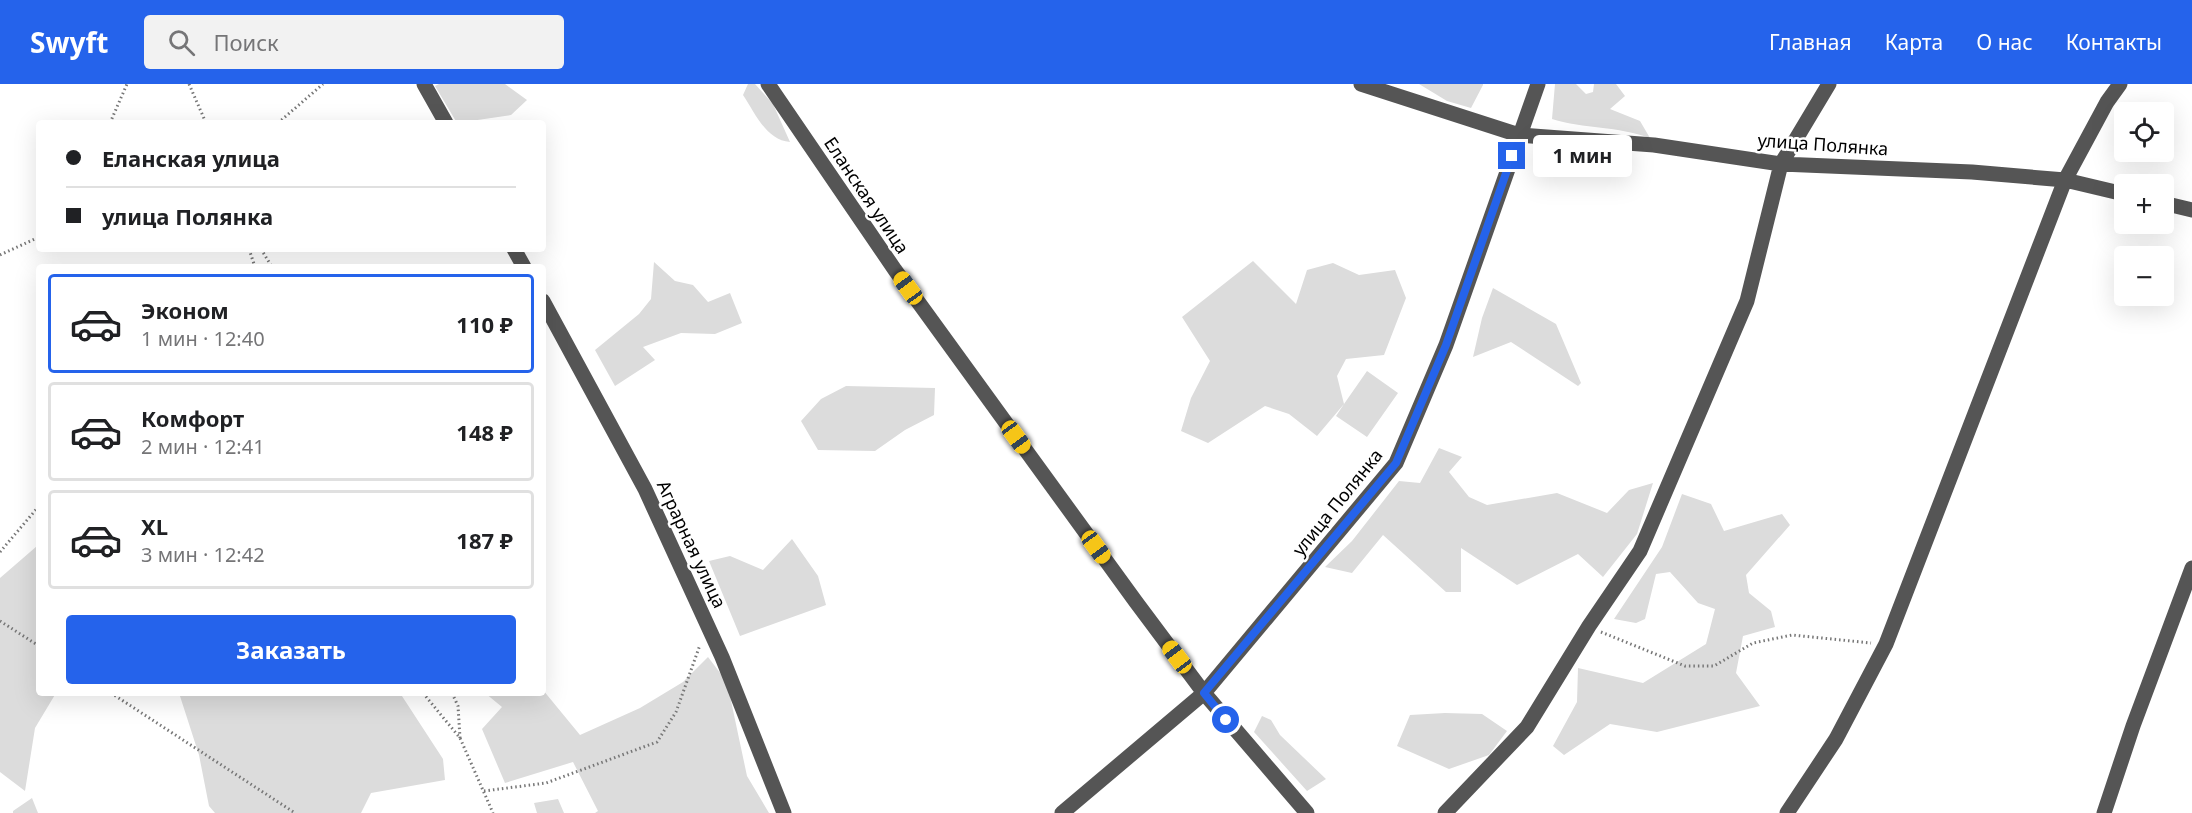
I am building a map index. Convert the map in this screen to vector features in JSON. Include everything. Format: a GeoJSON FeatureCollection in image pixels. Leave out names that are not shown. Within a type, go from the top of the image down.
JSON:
{"type":"FeatureCollection","features":[{"type":"Feature","properties":{"kind":"street"},"geometry":{"type":"LineString","coordinates":[[424,84],[444,120]]}},
{"type":"Feature","properties":{"kind":"street","name":"Еланская улица"},"geometry":{"type":"LineString","coordinates":[[768,84],[901,279],[1204,693],[1307,813]]}},
{"type":"Feature","properties":{"kind":"street"},"geometry":{"type":"LineString","coordinates":[[1361,84],[1519,135]]}},
{"type":"Feature","properties":{"kind":"street","name":"улица Полянка"},"geometry":{"type":"LineString","coordinates":[[1062,813],[1204,693],[1396,463],[1446,345],[1538,84]]}},
{"type":"Feature","properties":{"kind":"street"},"geometry":{"type":"LineString","coordinates":[[1445,813],[1527,726],[1589,626],[1640,551],[1747,301],[1781,164],[1829,84]]}},
{"type":"Feature","properties":{"kind":"street"},"geometry":{"type":"LineString","coordinates":[[1787,813],[1836,739],[1886,644],[2066,180],[2107,102],[2120,84]]}},
{"type":"Feature","properties":{"kind":"street","name":"улица Полянка"},"geometry":{"type":"LineString","coordinates":[[1519,135],[1654,145],[1781,164],[1972,172],[2066,180],[2114,192]]}},
{"type":"Feature","properties":{"kind":"street"},"geometry":{"type":"LineString","coordinates":[[2174,206],[2192,210]]}},
{"type":"Feature","properties":{"kind":"street","name":"Аграрная улица"},"geometry":{"type":"LineString","coordinates":[[546,307],[645,489],[705,620],[784,813]]}},
{"type":"Feature","properties":{"kind":"street"},"geometry":{"type":"LineString","coordinates":[[2104,813],[2133,726],[2192,568]]}},
{"type":"Feature","properties":{"kind":"path"},"geometry":{"type":"LineString","coordinates":[[112,120],[127,84]]}},
{"type":"Feature","properties":{"kind":"path"},"geometry":{"type":"LineString","coordinates":[[189,84],[205,120]]}},
{"type":"Feature","properties":{"kind":"path"},"geometry":{"type":"LineString","coordinates":[[281,120],[323,84]]}},
{"type":"Feature","properties":{"kind":"path"},"geometry":{"type":"LineString","coordinates":[[0,255],[36,238]]}},
{"type":"Feature","properties":{"kind":"path"},"geometry":{"type":"LineString","coordinates":[[0,552],[36,510]]}},
{"type":"Feature","properties":{"kind":"path"},"geometry":{"type":"LineString","coordinates":[[484,791],[546,783],[657,742],[676,712],[698,658],[705,620]]}},
{"type":"Feature","properties":{"kind":"path"},"geometry":{"type":"LineString","coordinates":[[0,621],[36,644]]}},
{"type":"Feature","properties":{"kind":"path"},"geometry":{"type":"LineString","coordinates":[[1589,626],[1685,666],[1714,666],[1753,644],[1792,635],[1886,644]]}},
{"type":"Feature","properties":{"kind":"path"},"geometry":{"type":"LineString","coordinates":[[116,696],[295,813]]}},
{"type":"Feature","properties":{"kind":"path"},"geometry":{"type":"LineString","coordinates":[[425,696],[460,738],[493,813]]}},
{"type":"Feature","properties":{"kind":"path"},"geometry":{"type":"LineString","coordinates":[[453,696],[458,706],[460,738]]}},
{"type":"Feature","properties":{"kind":"shaded area"},"geometry":{"type":"Polygon","coordinates":[[[439,84],[505,84],[527,100],[511,115],[477,120],[455,120],[435,86],[439,84]]]}},
{"type":"Feature","properties":{"kind":"shaded area"},"geometry":{"type":"Polygon","coordinates":[[[748,84],[755,84],[773,104],[790,142],[774,136],[762,124],[743,95],[748,84]]]}},
{"type":"Feature","properties":{"kind":"shaded area"},"geometry":{"type":"Polygon","coordinates":[[[1419,84],[1483,85],[1471,108],[1447,101],[1419,84]]]}},
{"type":"Feature","properties":{"kind":"shaded area"},"geometry":{"type":"Polygon","coordinates":[[[1555,84],[1576,84],[1586,94],[1593,92],[1594,84],[1616,84],[1625,96],[1610,109],[1640,121],[1650,138],[1626,131],[1552,119],[1555,84]]]}},
{"type":"Feature","properties":{"kind":"shaded area"},"geometry":{"type":"Polygon","coordinates":[[[1253,261],[1296,304],[1307,270],[1333,263],[1359,275],[1395,270],[1406,298],[1384,355],[1346,359],[1337,376],[1344,404],[1317,436],[1289,414],[1265,406],[1208,443],[1181,431],[1191,398],[1210,361],[1182,317],[1253,261]]]}},
{"type":"Feature","properties":{"kind":"shaded area"},"geometry":{"type":"Polygon","coordinates":[[[654,262],[675,281],[693,285],[708,302],[730,293],[742,323],[715,334],[681,333],[643,347],[655,360],[615,386],[595,350],[639,314],[651,299],[654,262]]]}},
{"type":"Feature","properties":{"kind":"shaded area"},"geometry":{"type":"Polygon","coordinates":[[[1493,288],[1556,324],[1581,383],[1578,386],[1511,342],[1473,357],[1482,318],[1493,288]]]}},
{"type":"Feature","properties":{"kind":"shaded area"},"geometry":{"type":"Polygon","coordinates":[[[1367,371],[1398,393],[1367,437],[1336,416],[1367,371]]]}},
{"type":"Feature","properties":{"kind":"shaded area"},"geometry":{"type":"Polygon","coordinates":[[[846,386],[935,388],[934,415],[905,430],[875,451],[818,450],[801,421],[821,399],[846,386]]]}},
{"type":"Feature","properties":{"kind":"shaded area"},"geometry":{"type":"Polygon","coordinates":[[[1439,448],[1462,457],[1449,472],[1469,497],[1487,505],[1557,493],[1607,513],[1629,490],[1653,483],[1637,534],[1603,577],[1578,554],[1517,585],[1461,548],[1461,592],[1446,592],[1383,535],[1352,573],[1325,567],[1352,541],[1399,481],[1420,483],[1439,448]]]}},
{"type":"Feature","properties":{"kind":"shaded area"},"geometry":{"type":"Polygon","coordinates":[[[1682,494],[1711,504],[1724,531],[1782,514],[1790,525],[1746,575],[1749,593],[1771,611],[1775,627],[1743,636],[1736,673],[1760,706],[1657,732],[1610,724],[1564,755],[1553,746],[1577,702],[1578,668],[1643,683],[1706,644],[1715,609],[1698,603],[1670,572],[1656,574],[1645,619],[1636,623],[1614,619],[1662,547],[1682,494]]]}},
{"type":"Feature","properties":{"kind":"shaded area"},"geometry":{"type":"Polygon","coordinates":[[[792,539],[818,576],[826,605],[740,636],[709,561],[730,556],[763,570],[792,539]]]}},
{"type":"Feature","properties":{"kind":"shaded area"},"geometry":{"type":"Polygon","coordinates":[[[36,547],[36,696],[54,696],[35,728],[25,791],[0,772],[0,578],[36,547]]]}},
{"type":"Feature","properties":{"kind":"shaded area"},"geometry":{"type":"Polygon","coordinates":[[[708,657],[727,682],[747,776],[769,813],[595,813],[598,811],[573,762],[505,783],[482,729],[502,707],[489,696],[546,696],[546,694],[580,735],[640,708],[683,682],[708,657]]]}},
{"type":"Feature","properties":{"kind":"shaded area"},"geometry":{"type":"Polygon","coordinates":[[[180,696],[402,696],[443,759],[445,780],[371,793],[361,813],[215,813],[209,806],[199,755],[180,696]]]}},
{"type":"Feature","properties":{"kind":"shaded area"},"geometry":{"type":"Polygon","coordinates":[[[1482,714],[1507,731],[1489,755],[1449,769],[1397,746],[1410,715],[1482,714]]]}},
{"type":"Feature","properties":{"kind":"shaded area"},"geometry":{"type":"Polygon","coordinates":[[[1262,716],[1271,720],[1280,735],[1326,779],[1307,791],[1254,732],[1262,716]]]}},
{"type":"Feature","properties":{"kind":"shaded area"},"geometry":{"type":"Polygon","coordinates":[[[32,798],[38,813],[13,813],[13,811],[32,798]]]}},
{"type":"Feature","properties":{"kind":"shaded area"},"geometry":{"type":"Polygon","coordinates":[[[558,799],[564,813],[537,813],[534,803],[558,799]]]}},
{"type":"Feature","properties":{"kind":"route"},"geometry":{"type":"LineString","coordinates":[[1226,720],[1204,693],[1396,463],[1446,345],[1512,156]]}}]}
